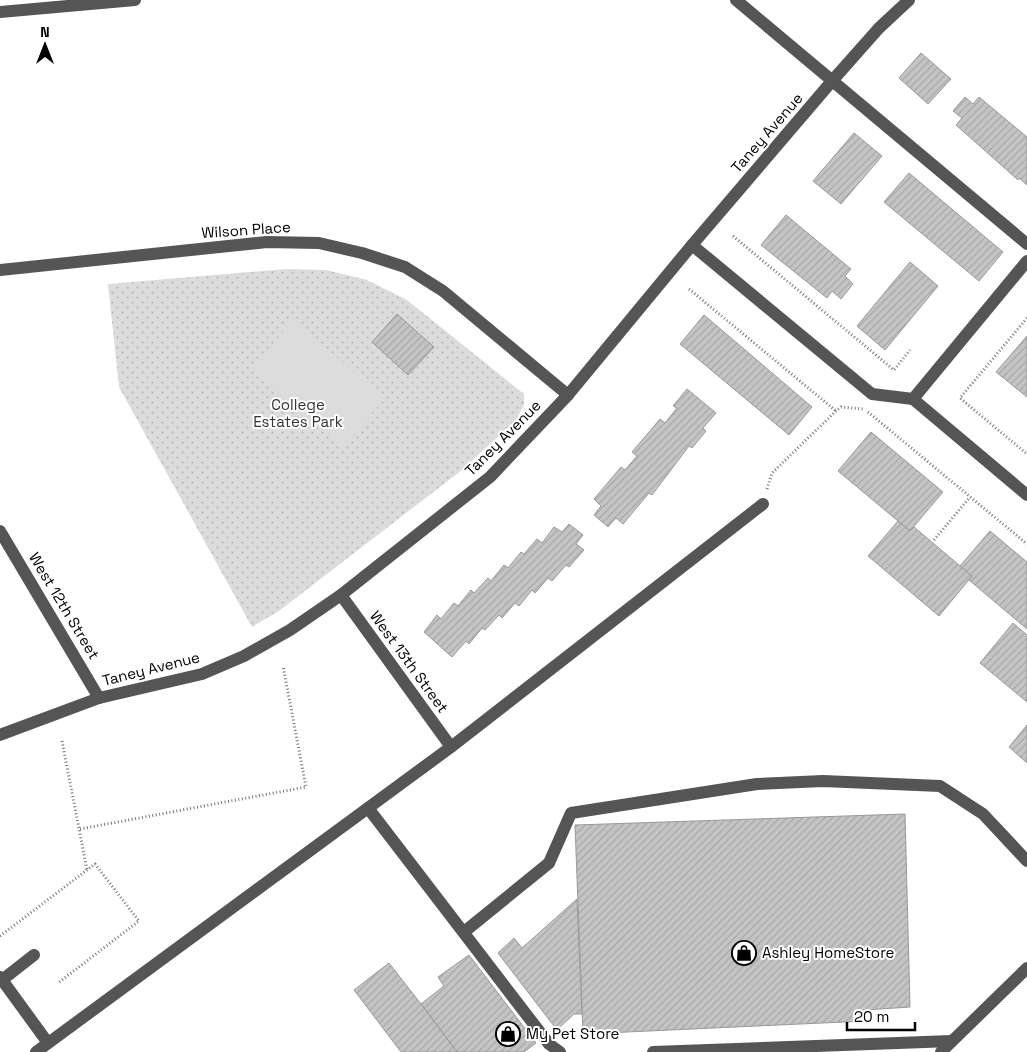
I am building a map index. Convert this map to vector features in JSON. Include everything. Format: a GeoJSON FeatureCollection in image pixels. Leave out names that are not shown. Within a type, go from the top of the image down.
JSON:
{"type":"FeatureCollection","features":[{"type":"Feature","properties":{"kind":"street"},"geometry":{"type":"LineString","coordinates":[[0,12],[135,0]]}},
{"type":"Feature","properties":{"kind":"street"},"geometry":{"type":"LineString","coordinates":[[736,0],[1027,244]]}},
{"type":"Feature","properties":{"kind":"street","name":"Taney Avenue"},"geometry":{"type":"LineString","coordinates":[[0,735],[100,698],[202,674],[267,643],[341,596],[490,477],[568,395],[692,244],[832,81],[880,28],[909,0]]}},
{"type":"Feature","properties":{"kind":"street","name":"Wilson Place"},"geometry":{"type":"LineString","coordinates":[[0,270],[267,242],[319,243],[362,253],[405,267],[443,292],[568,395]]}},
{"type":"Feature","properties":{"kind":"street"},"geometry":{"type":"LineString","coordinates":[[692,244],[872,394],[913,399],[1027,495]]}},
{"type":"Feature","properties":{"kind":"street"},"geometry":{"type":"LineString","coordinates":[[913,399],[1027,261]]}},
{"type":"Feature","properties":{"kind":"street"},"geometry":{"type":"LineString","coordinates":[[36,1052],[451,748],[763,504]]}},
{"type":"Feature","properties":{"kind":"street","name":"West 12th Street"},"geometry":{"type":"LineString","coordinates":[[0,531],[100,698]]}},
{"type":"Feature","properties":{"kind":"street","name":"West 13th Street"},"geometry":{"type":"LineString","coordinates":[[341,596],[451,748]]}},
{"type":"Feature","properties":{"kind":"street"},"geometry":{"type":"LineString","coordinates":[[464,932],[549,863],[572,813],[757,784],[823,781],[940,786],[983,814],[1027,861]]}},
{"type":"Feature","properties":{"kind":"street"},"geometry":{"type":"LineString","coordinates":[[368,808],[549,1044],[560,1052]]}},
{"type":"Feature","properties":{"kind":"street"},"geometry":{"type":"LineString","coordinates":[[34,955],[1,978],[48,1042]]}},
{"type":"Feature","properties":{"kind":"street"},"geometry":{"type":"LineString","coordinates":[[941,1052],[1027,968]]}},
{"type":"Feature","properties":{"kind":"street"},"geometry":{"type":"LineString","coordinates":[[653,1052],[952,1041]]}},
{"type":"Feature","properties":{"kind":"path"},"geometry":{"type":"LineString","coordinates":[[733,236],[894,370],[910,350]]}},
{"type":"Feature","properties":{"kind":"path"},"geometry":{"type":"LineString","coordinates":[[689,289],[836,411]]}},
{"type":"Feature","properties":{"kind":"path"},"geometry":{"type":"LineString","coordinates":[[1027,318],[960,398],[1027,454]]}},
{"type":"Feature","properties":{"kind":"path"},"geometry":{"type":"LineString","coordinates":[[763,504],[772,472],[836,411],[841,407],[866,410],[1027,544]]}},
{"type":"Feature","properties":{"kind":"path"},"geometry":{"type":"LineString","coordinates":[[934,540],[970,497]]}},
{"type":"Feature","properties":{"kind":"path"},"geometry":{"type":"LineString","coordinates":[[80,829],[306,787],[283,666]]}},
{"type":"Feature","properties":{"kind":"path"},"geometry":{"type":"LineString","coordinates":[[62,741],[87,870]]}},
{"type":"Feature","properties":{"kind":"path"},"geometry":{"type":"LineString","coordinates":[[0,936],[95,864],[139,921],[58,982]]}},
{"type":"Feature","properties":{"kind":"green space","name":"College Estates Park"},"geometry":{"type":"Polygon","coordinates":[[[287,269],[326,270],[367,280],[407,300],[524,394],[524,405],[516,420],[462,470],[279,611],[252,627],[119,387],[108,284],[287,269]]]}},
{"type":"Feature","properties":{"kind":"green space"},"geometry":{"type":"Polygon","coordinates":[[[293,320],[385,398],[342,448],[251,370],[293,320]]]}},
{"type":"Feature","properties":{"kind":"building"},"geometry":{"type":"Polygon","coordinates":[[[921,53],[951,79],[928,104],[899,78],[921,53]]]}},
{"type":"Feature","properties":{"kind":"building"},"geometry":{"type":"Polygon","coordinates":[[[965,97],[973,104],[979,97],[1027,137],[1027,185],[1019,178],[1018,180],[956,125],[962,118],[953,111],[965,97]]]}},
{"type":"Feature","properties":{"kind":"building"},"geometry":{"type":"Polygon","coordinates":[[[854,133],[882,156],[841,204],[813,181],[854,133]]]}},
{"type":"Feature","properties":{"kind":"building"},"geometry":{"type":"Polygon","coordinates":[[[909,173],[1003,252],[979,281],[884,202],[909,173]]]}},
{"type":"Feature","properties":{"kind":"building"},"geometry":{"type":"Polygon","coordinates":[[[786,215],[851,269],[845,276],[853,284],[841,299],[832,291],[827,298],[761,245],[786,215]]]}},
{"type":"Feature","properties":{"kind":"building"},"geometry":{"type":"Polygon","coordinates":[[[910,262],[938,286],[885,350],[857,326],[910,262]]]}},
{"type":"Feature","properties":{"kind":"building"},"geometry":{"type":"Polygon","coordinates":[[[397,314],[434,347],[408,375],[372,342],[397,314]]]}},
{"type":"Feature","properties":{"kind":"building"},"geometry":{"type":"Polygon","coordinates":[[[704,315],[812,407],[789,435],[680,344],[704,315]]]}},
{"type":"Feature","properties":{"kind":"building"},"geometry":{"type":"Polygon","coordinates":[[[1027,336],[1027,397],[996,372],[1027,336]]]}},
{"type":"Feature","properties":{"kind":"building"},"geometry":{"type":"Polygon","coordinates":[[[687,389],[716,413],[703,428],[706,431],[692,448],[689,446],[652,495],[649,493],[623,524],[616,518],[608,527],[594,515],[601,506],[594,499],[621,467],[625,470],[637,456],[632,452],[660,419],[665,423],[677,408],[673,406],[687,389]]]}},
{"type":"Feature","properties":{"kind":"building"},"geometry":{"type":"Polygon","coordinates":[[[871,432],[943,492],[910,531],[838,471],[871,432]]]}},
{"type":"Feature","properties":{"kind":"building"},"geometry":{"type":"Polygon","coordinates":[[[898,521],[910,531],[914,527],[972,576],[939,616],[868,556],[898,521]]]}},
{"type":"Feature","properties":{"kind":"building"},"geometry":{"type":"Polygon","coordinates":[[[569,524],[583,535],[576,544],[584,550],[569,567],[566,565],[552,581],[548,578],[535,593],[532,590],[519,606],[515,603],[502,618],[499,615],[485,630],[482,628],[469,644],[466,641],[452,657],[424,632],[437,615],[441,619],[454,603],[458,606],[471,590],[474,593],[488,578],[491,581],[504,565],[508,568],[521,552],[524,554],[537,539],[542,543],[554,527],[562,532],[569,524]]]}},
{"type":"Feature","properties":{"kind":"building"},"geometry":{"type":"Polygon","coordinates":[[[990,531],[1027,562],[1027,629],[969,580],[972,576],[960,566],[990,531]]]}},
{"type":"Feature","properties":{"kind":"building"},"geometry":{"type":"Polygon","coordinates":[[[1013,623],[1027,635],[1027,702],[980,663],[1013,623]]]}},
{"type":"Feature","properties":{"kind":"building"},"geometry":{"type":"Polygon","coordinates":[[[1027,725],[1027,763],[1009,747],[1027,725]]]}},
{"type":"Feature","properties":{"kind":"building","name":"Ashley HomeStore"},"geometry":{"type":"Polygon","coordinates":[[[905,814],[910,1007],[865,1010],[866,1021],[583,1034],[575,825],[905,814]]]}},
{"type":"Feature","properties":{"kind":"building"},"geometry":{"type":"Polygon","coordinates":[[[577,899],[582,1014],[574,1014],[557,1030],[498,953],[514,938],[522,948],[577,899]]]}},
{"type":"Feature","properties":{"kind":"building"},"geometry":{"type":"Polygon","coordinates":[[[469,955],[536,1043],[524,1052],[457,1052],[421,1004],[444,986],[438,977],[469,955]]]}},
{"type":"Feature","properties":{"kind":"building"},"geometry":{"type":"Polygon","coordinates":[[[389,963],[457,1052],[401,1052],[354,990],[389,963]]]}},
{"type":"Feature","properties":{"kind":"place","name":"Ashley HomeStore"},"geometry":{"type":"Point","coordinates":[744,953]}},
{"type":"Feature","properties":{"kind":"place","name":"My Pet Store"},"geometry":{"type":"Point","coordinates":[508,1034]}}]}
